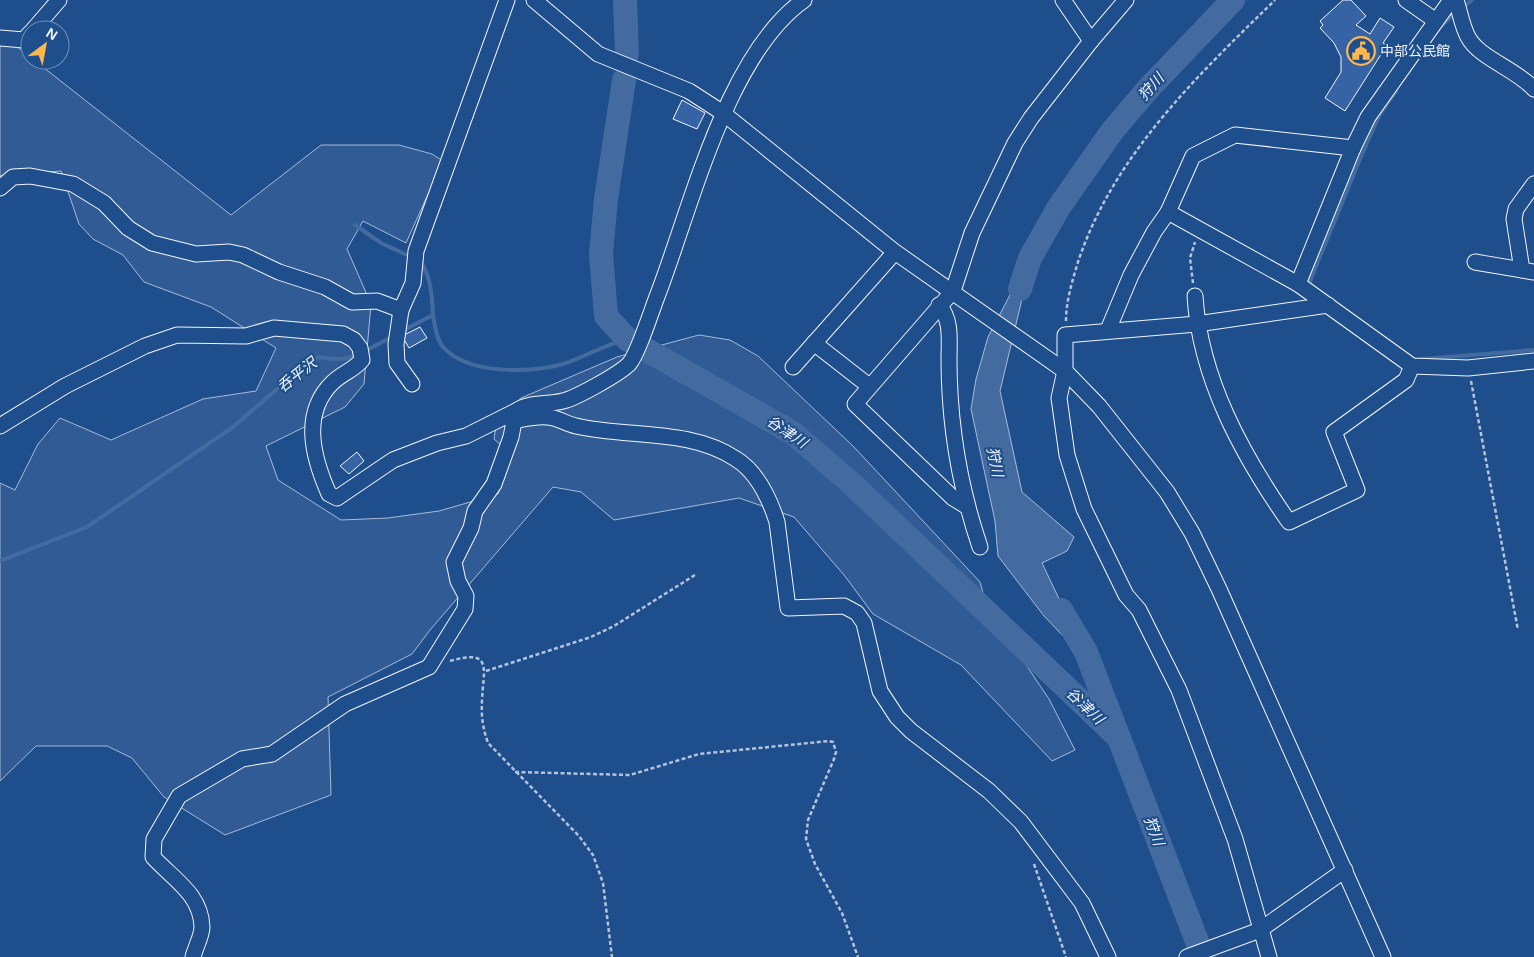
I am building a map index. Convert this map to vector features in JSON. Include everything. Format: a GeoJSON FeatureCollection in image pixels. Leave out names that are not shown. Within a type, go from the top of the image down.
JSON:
{"type":"FeatureCollection","features":[{"type":"Feature","properties":{"kind":"street"},"geometry":{"type":"LineString","coordinates":[[42,20],[59,0]]}},
{"type":"Feature","properties":{"kind":"street"},"geometry":{"type":"LineString","coordinates":[[412,384],[397,363],[396,344],[401,310],[413,283],[416,251],[507,0]]}},
{"type":"Feature","properties":{"kind":"street"},"geometry":{"type":"LineString","coordinates":[[534,0],[598,54],[689,90],[723,113],[895,252],[1059,367],[1099,406],[1167,492],[1192,533],[1346,870],[1382,957]]}},
{"type":"Feature","properties":{"kind":"street"},"geometry":{"type":"LineString","coordinates":[[193,957],[202,928],[194,899],[186,888],[154,857],[154,838],[180,796],[242,759],[272,754],[344,704],[429,667],[465,609],[466,596],[458,581],[454,562],[470,528],[475,511],[494,484],[512,436],[514,416],[522,406],[565,401],[586,391],[629,364],[669,266],[723,113],[757,51],[774,27],[791,9],[804,0]]}},
{"type":"Feature","properties":{"kind":"street"},"geometry":{"type":"LineString","coordinates":[[1062,0],[1091,41]]}},
{"type":"Feature","properties":{"kind":"street"},"geometry":{"type":"LineString","coordinates":[[966,506],[952,498],[855,404],[953,291],[972,233],[1015,143],[1031,118],[1091,41],[1126,0]]}},
{"type":"Feature","properties":{"kind":"street"},"geometry":{"type":"LineString","coordinates":[[1406,0],[1436,21]]}},
{"type":"Feature","properties":{"kind":"street"},"geometry":{"type":"LineString","coordinates":[[1298,284],[1353,148],[1368,118],[1451,0]]}},
{"type":"Feature","properties":{"kind":"street"},"geometry":{"type":"LineString","coordinates":[[1456,0],[1467,36],[1473,45],[1526,80],[1534,89]]}},
{"type":"Feature","properties":{"kind":"street"},"geometry":{"type":"LineString","coordinates":[[0,38],[20,40]]}},
{"type":"Feature","properties":{"kind":"street"},"geometry":{"type":"LineString","coordinates":[[1108,330],[1131,275],[1154,232],[1168,212],[1193,156],[1235,135],[1353,148]]}},
{"type":"Feature","properties":{"kind":"street"},"geometry":{"type":"LineString","coordinates":[[0,188],[14,177],[30,176],[73,184],[104,203],[128,228],[152,243],[196,254],[229,252],[243,255],[280,272],[325,288],[352,302],[377,301],[401,310]]}},
{"type":"Feature","properties":{"kind":"street"},"geometry":{"type":"LineString","coordinates":[[1476,262],[1528,271],[1514,219],[1516,209],[1534,184]]}},
{"type":"Feature","properties":{"kind":"street"},"geometry":{"type":"LineString","coordinates":[[1168,212],[1298,284],[1412,366],[1468,368],[1534,361]]}},
{"type":"Feature","properties":{"kind":"street"},"geometry":{"type":"LineString","coordinates":[[793,367],[895,252]]}},
{"type":"Feature","properties":{"kind":"street"},"geometry":{"type":"LineString","coordinates":[[1195,296],[1197,324],[1213,385],[1229,420],[1266,489],[1290,522],[1357,490],[1334,432],[1406,380],[1412,366]]}},
{"type":"Feature","properties":{"kind":"street"},"geometry":{"type":"LineString","coordinates":[[939,305],[949,320],[951,430],[966,506],[980,547]]}},
{"type":"Feature","properties":{"kind":"street"},"geometry":{"type":"LineString","coordinates":[[1269,957],[1253,932],[1235,838],[1179,690],[1139,610],[1126,595],[1084,509],[1067,455],[1060,398],[1059,367],[1065,336],[1108,330],[1197,324],[1328,305]]}},
{"type":"Feature","properties":{"kind":"street"},"geometry":{"type":"LineString","coordinates":[[0,426],[65,386],[145,346],[177,335],[246,336],[274,328],[343,334],[354,340],[360,348],[362,360],[356,368],[342,374],[320,397],[312,429],[313,451],[319,472],[329,494],[337,498],[393,460],[437,443],[466,436],[514,416],[549,417],[575,426],[678,439],[712,447],[737,459],[758,482],[773,511],[777,522],[788,608],[844,606],[857,613],[864,623],[880,691],[897,717],[910,732],[989,791],[1021,822],[1082,903],[1108,957]]}},
{"type":"Feature","properties":{"kind":"street"},"geometry":{"type":"LineString","coordinates":[[814,343],[869,386]]}},
{"type":"Feature","properties":{"kind":"street"},"geometry":{"type":"LineString","coordinates":[[1187,957],[1253,932],[1346,870]]}},
{"type":"Feature","properties":{"kind":"path"},"geometry":{"type":"LineString","coordinates":[[1065,336],[1069,290],[1096,216],[1115,183],[1155,127],[1214,60],[1275,0]]}},
{"type":"Feature","properties":{"kind":"path"},"geometry":{"type":"LineString","coordinates":[[1195,296],[1190,258],[1198,228]]}},
{"type":"Feature","properties":{"kind":"path"},"geometry":{"type":"LineString","coordinates":[[1468,368],[1518,630]]}},
{"type":"Feature","properties":{"kind":"path"},"geometry":{"type":"LineString","coordinates":[[486,671],[591,638],[614,626],[695,575]]}},
{"type":"Feature","properties":{"kind":"path"},"geometry":{"type":"LineString","coordinates":[[429,667],[468,656],[480,661],[486,671],[481,704],[483,729],[488,743],[580,836],[593,855],[603,883],[612,957]]}},
{"type":"Feature","properties":{"kind":"path"},"geometry":{"type":"LineString","coordinates":[[515,772],[630,775],[699,754],[833,742],[836,752],[808,820],[806,839],[815,864],[842,913],[858,957]]}},
{"type":"Feature","properties":{"kind":"path"},"geometry":{"type":"LineString","coordinates":[[1032,856],[1066,957]]}},
{"type":"Feature","properties":{"kind":"shaded area"},"geometry":{"type":"Polygon","coordinates":[[[0,33],[20,49],[20,70],[47,70],[231,215],[321,145],[399,145],[432,154],[443,161],[406,243],[363,221],[347,249],[371,304],[364,384],[345,407],[266,446],[278,480],[341,520],[388,518],[439,511],[498,494],[512,455],[494,439],[496,427],[506,411],[521,398],[617,357],[699,335],[730,340],[758,356],[853,446],[980,582],[987,607],[1049,699],[1075,750],[1052,761],[961,665],[873,614],[844,575],[794,517],[739,498],[614,520],[581,492],[553,487],[430,630],[412,654],[328,697],[331,795],[225,835],[164,797],[132,758],[107,746],[36,746],[0,781],[0,483],[15,490],[38,444],[60,418],[111,440],[203,399],[256,391],[276,348],[211,307],[144,282],[123,255],[93,239],[79,224],[61,171],[0,176],[0,33]]]}},
{"type":"Feature","properties":{"kind":"water"},"geometry":{"type":"Polygon","coordinates":[[[1034,249],[1000,391],[1022,492],[1074,537],[1067,551],[1042,563],[1090,664],[1044,616],[998,556],[995,521],[971,409],[976,379],[988,337],[1034,249]]]}},
{"type":"Feature","properties":{"kind":"building","name":"中部公民館"},"geometry":{"type":"Polygon","coordinates":[[[1343,0],[1351,0],[1366,16],[1356,25],[1370,34],[1380,18],[1394,27],[1383,43],[1387,45],[1345,111],[1325,98],[1341,72],[1341,57],[1334,43],[1320,28],[1323,25],[1320,21],[1343,0]]]}},
{"type":"Feature","properties":{"kind":"building"},"geometry":{"type":"Polygon","coordinates":[[[682,100],[705,113],[697,129],[673,119],[682,100]]]}},
{"type":"Feature","properties":{"kind":"building"},"geometry":{"type":"Polygon","coordinates":[[[420,327],[427,338],[409,348],[402,336],[420,327]]]}},
{"type":"Feature","properties":{"kind":"building"},"geometry":{"type":"Polygon","coordinates":[[[357,452],[364,461],[349,474],[340,466],[357,452]]]}},
{"type":"Feature","properties":{"kind":"waterway","name":"谷津川"},"geometry":{"type":"LineString","coordinates":[[625,0],[627,54]]}},
{"type":"Feature","properties":{"kind":"waterway","name":"狩川"},"geometry":{"type":"LineString","coordinates":[[1020,289],[1030,258],[1059,207],[1113,130],[1148,89],[1233,0]]}},
{"type":"Feature","properties":{"kind":"waterway"},"geometry":{"type":"LineString","coordinates":[[1462,8],[1472,0]]}},
{"type":"Feature","properties":{"kind":"waterway"},"geometry":{"type":"LineString","coordinates":[[1443,24],[1456,12]]}},
{"type":"Feature","properties":{"kind":"waterway","name":"谷津川"},"geometry":{"type":"LineString","coordinates":[[624,80],[606,199],[601,254],[606,316],[627,339],[793,433],[852,484],[1115,734]]}},
{"type":"Feature","properties":{"kind":"waterway"},"geometry":{"type":"LineString","coordinates":[[1308,286],[1380,114],[1396,91]]}},
{"type":"Feature","properties":{"kind":"waterway"},"geometry":{"type":"LineString","coordinates":[[355,225],[381,243],[407,255]]}},
{"type":"Feature","properties":{"kind":"waterway"},"geometry":{"type":"LineString","coordinates":[[420,260],[429,280],[433,315]]}},
{"type":"Feature","properties":{"kind":"waterway","name":"呑平沢"},"geometry":{"type":"LineString","coordinates":[[402,331],[433,315],[436,332],[441,344],[454,356],[468,363],[483,367],[517,370],[563,364],[610,344],[627,339]]}},
{"type":"Feature","properties":{"kind":"waterway","name":"呑平沢"},"geometry":{"type":"LineString","coordinates":[[365,351],[392,337]]}},
{"type":"Feature","properties":{"kind":"waterway"},"geometry":{"type":"LineString","coordinates":[[1422,359],[1534,350]]}},
{"type":"Feature","properties":{"kind":"waterway","name":"呑平沢"},"geometry":{"type":"LineString","coordinates":[[0,561],[87,527],[233,427],[304,366],[319,357],[343,359],[356,355]]}},
{"type":"Feature","properties":{"kind":"waterway","name":"狩川"},"geometry":{"type":"LineString","coordinates":[[1061,610],[1086,652],[1203,957]]}},
{"type":"Feature","properties":{"kind":"place","name":"中部公民館"},"geometry":{"type":"Point","coordinates":[1361,51]}}]}
